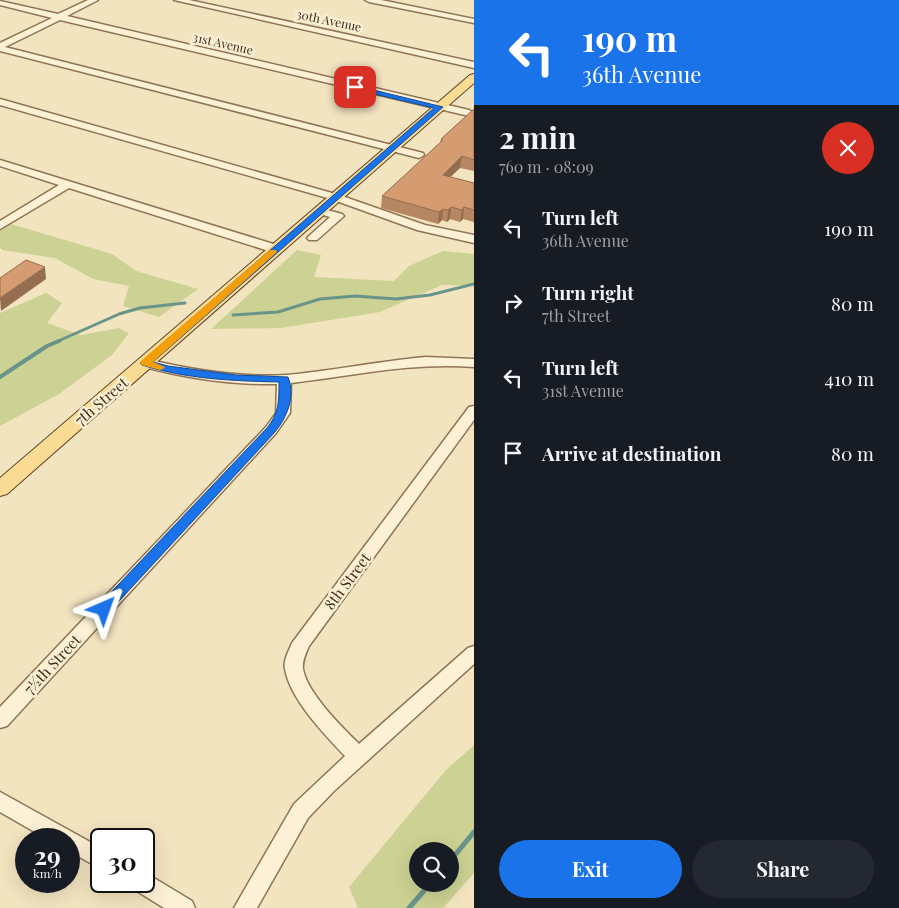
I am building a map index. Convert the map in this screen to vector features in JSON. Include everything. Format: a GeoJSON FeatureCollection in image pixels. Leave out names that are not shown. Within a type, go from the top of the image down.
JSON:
{"type":"FeatureCollection","features":[{"type":"Feature","properties":{"kind":"main road","name":"7th Street"},"geometry":{"type":"LineString","coordinates":[[0,489],[474,77]]}},
{"type":"Feature","properties":{"kind":"street"},"geometry":{"type":"LineString","coordinates":[[0,47],[94,0]]}},
{"type":"Feature","properties":{"kind":"street","name":"30th Avenue"},"geometry":{"type":"LineString","coordinates":[[178,0],[474,65]]}},
{"type":"Feature","properties":{"kind":"street"},"geometry":{"type":"LineString","coordinates":[[369,0],[474,21]]}},
{"type":"Feature","properties":{"kind":"street","name":"31st Avenue"},"geometry":{"type":"LineString","coordinates":[[0,3],[469,113]]}},
{"type":"Feature","properties":{"kind":"street"},"geometry":{"type":"LineString","coordinates":[[0,47],[419,155]]}},
{"type":"Feature","properties":{"kind":"street"},"geometry":{"type":"LineString","coordinates":[[0,102],[335,197],[389,218],[457,237],[474,239]]}},
{"type":"Feature","properties":{"kind":"street"},"geometry":{"type":"LineString","coordinates":[[0,163],[276,249]]}},
{"type":"Feature","properties":{"kind":"street"},"geometry":{"type":"LineString","coordinates":[[0,226],[68,184]]}},
{"type":"Feature","properties":{"kind":"street"},"geometry":{"type":"LineString","coordinates":[[313,238],[338,216],[320,211]]}},
{"type":"Feature","properties":{"kind":"street"},"geometry":{"type":"LineString","coordinates":[[146,363],[166,369],[236,378],[284,379],[409,362],[474,363]]}},
{"type":"Feature","properties":{"kind":"street","name":"7½th Street"},"geometry":{"type":"LineString","coordinates":[[0,720],[279,420],[284,407],[284,379]]}},
{"type":"Feature","properties":{"kind":"street","name":"8th Street"},"geometry":{"type":"LineString","coordinates":[[359,757],[318,711],[304,690],[294,669],[295,657],[301,643],[474,410]]}},
{"type":"Feature","properties":{"kind":"street"},"geometry":{"type":"LineString","coordinates":[[245,908],[302,811],[327,785],[474,653]]}},
{"type":"Feature","properties":{"kind":"street"},"geometry":{"type":"LineString","coordinates":[[0,801],[46,828]]}},
{"type":"Feature","properties":{"kind":"street"},"geometry":{"type":"LineString","coordinates":[[155,890],[184,908]]}},
{"type":"Feature","properties":{"kind":"green space"},"geometry":{"type":"Polygon","coordinates":[[[11,224],[112,254],[136,271],[198,289],[159,317],[123,306],[129,286],[93,279],[55,258],[2,250],[0,247],[0,231],[11,224]]]}},
{"type":"Feature","properties":{"kind":"green space"},"geometry":{"type":"Polygon","coordinates":[[[297,250],[321,255],[314,277],[394,281],[409,266],[443,251],[474,254],[474,286],[442,285],[380,312],[281,328],[211,329],[297,250]]]}},
{"type":"Feature","properties":{"kind":"green space"},"geometry":{"type":"Polygon","coordinates":[[[46,293],[62,303],[47,323],[81,335],[119,328],[129,333],[112,355],[59,394],[0,426],[0,313],[46,293]]]}},
{"type":"Feature","properties":{"kind":"green space"},"geometry":{"type":"Polygon","coordinates":[[[474,745],[474,873],[459,890],[459,842],[409,842],[409,892],[457,892],[443,908],[358,908],[349,887],[446,770],[474,745]]]}},
{"type":"Feature","properties":{"kind":"building"},"geometry":{"type":"Polygon","coordinates":[[[474,109],[474,160],[462,156],[443,175],[474,183],[474,210],[464,207],[462,210],[451,207],[448,210],[443,209],[439,212],[382,196],[443,140],[441,139],[474,109]]]}},
{"type":"Feature","properties":{"kind":"building"},"geometry":{"type":"Polygon","coordinates":[[[26,260],[45,267],[0,298],[0,278],[26,260]]]}},
{"type":"Feature","properties":{"kind":"waterway"},"geometry":{"type":"LineString","coordinates":[[233,315],[278,312],[320,299],[355,296],[396,299],[430,295],[474,284]]}},
{"type":"Feature","properties":{"kind":"waterway"},"geometry":{"type":"LineString","coordinates":[[119,314],[140,308],[185,303]]}},
{"type":"Feature","properties":{"kind":"waterway"},"geometry":{"type":"LineString","coordinates":[[56,342],[117,315]]}},
{"type":"Feature","properties":{"kind":"waterway"},"geometry":{"type":"LineString","coordinates":[[0,377],[47,346],[59,341]]}},
{"type":"Feature","properties":{"kind":"waterway"},"geometry":{"type":"LineString","coordinates":[[459,850],[474,832]]}},
{"type":"Feature","properties":{"kind":"waterway"},"geometry":{"type":"LineString","coordinates":[[409,908],[423,892]]}},
{"type":"Feature","properties":{"kind":"slow traffic"},"geometry":{"type":"LineString","coordinates":[[160,367],[146,363],[273,252]]}},
{"type":"Feature","properties":{"kind":"route"},"geometry":{"type":"LineString","coordinates":[[104,609],[224,481],[279,420],[283,413],[284,379],[236,378],[166,369],[146,363],[439,107],[355,87]]}}]}
